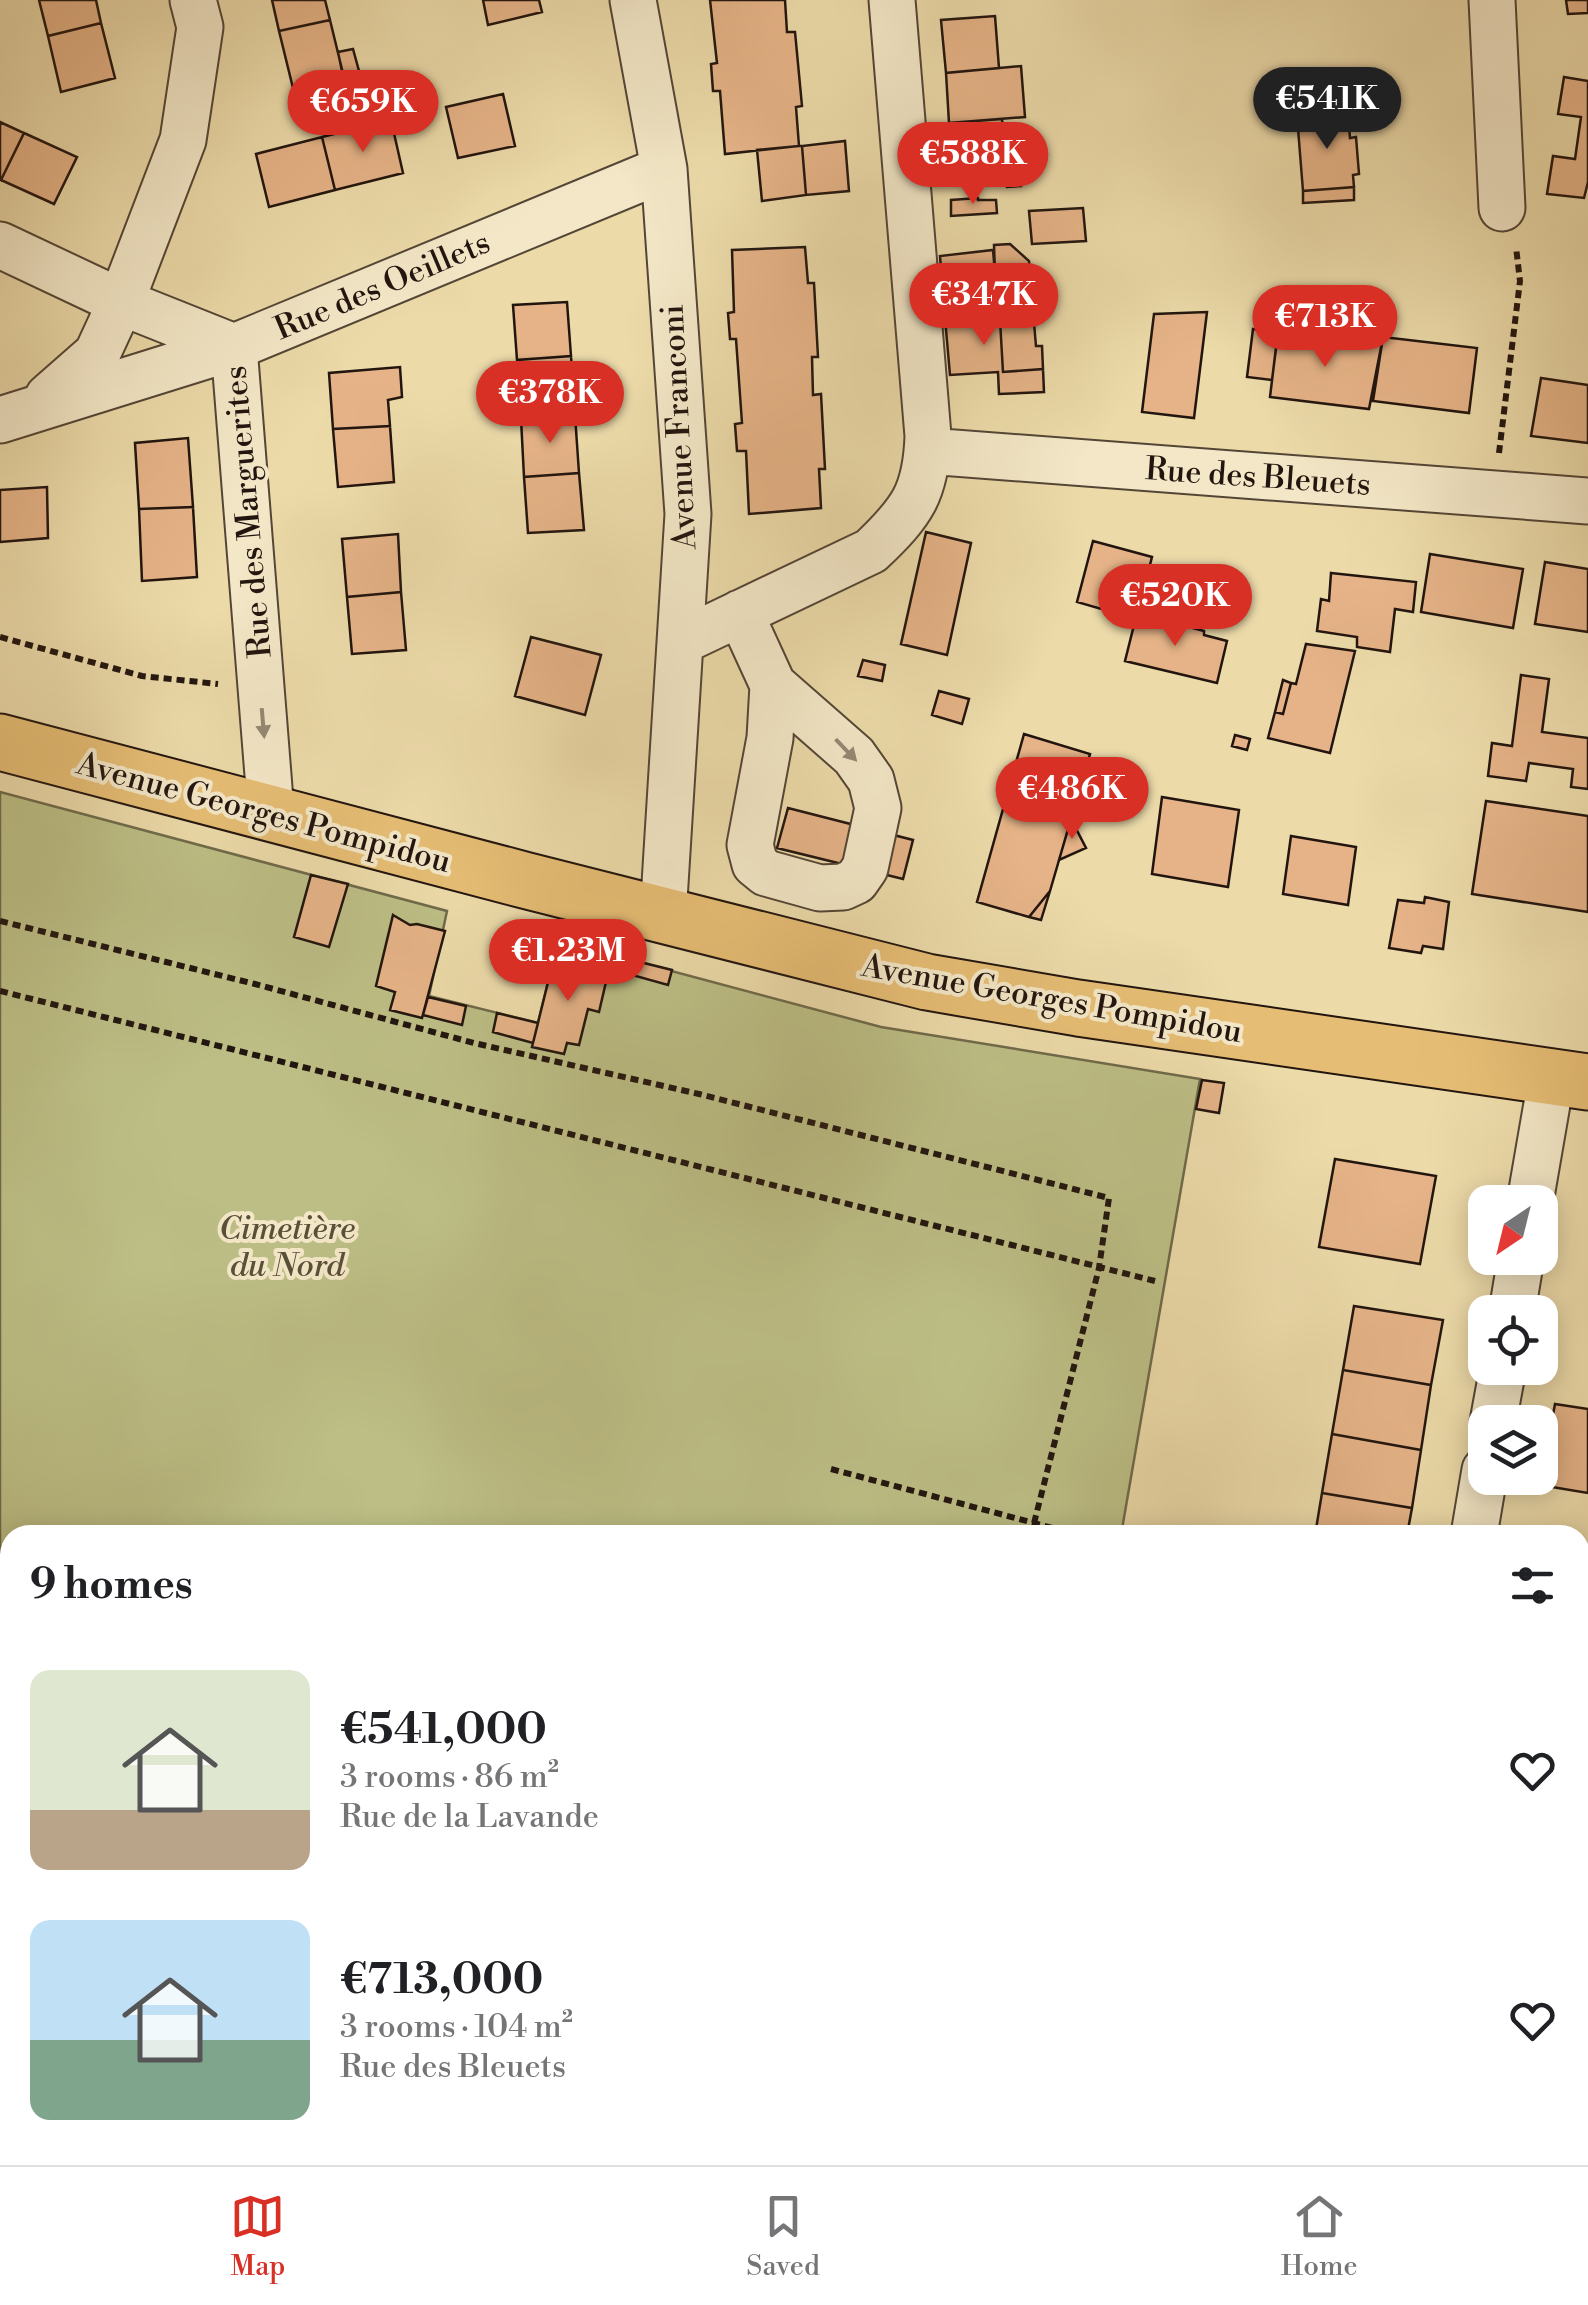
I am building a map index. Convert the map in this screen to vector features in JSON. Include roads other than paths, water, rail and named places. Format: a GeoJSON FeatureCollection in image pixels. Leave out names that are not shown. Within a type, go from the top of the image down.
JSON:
{"type":"FeatureCollection","features":[{"type":"Feature","properties":{"kind":"main road","name":"Avenue Georges Pompidou"},"geometry":{"type":"LineString","coordinates":[[0,742],[927,982],[1078,1008],[1570,1078]]}},
{"type":"Feature","properties":{"kind":"street"},"geometry":{"type":"LineString","coordinates":[[121,302],[183,140],[200,27],[193,0]]}},
{"type":"Feature","properties":{"kind":"street","name":"Avenue Franconi"},"geometry":{"type":"LineString","coordinates":[[633,0],[664,169],[688,514],[663,916]]}},
{"type":"Feature","properties":{"kind":"street"},"geometry":{"type":"LineString","coordinates":[[680,642],[871,551],[919,498],[928,451],[892,0]]}},
{"type":"Feature","properties":{"kind":"street"},"geometry":{"type":"LineString","coordinates":[[1492,0],[1502,208]]}},
{"type":"Feature","properties":{"kind":"street","name":"Rue des Oeillets"},"geometry":{"type":"LineString","coordinates":[[19,413],[234,347],[664,169]]}},
{"type":"Feature","properties":{"kind":"street","name":"Rue des Marguerites"},"geometry":{"type":"LineString","coordinates":[[0,244],[121,302],[234,347],[271,814]]}},
{"type":"Feature","properties":{"kind":"street","name":"Rue des Oeillets"},"geometry":{"type":"LineString","coordinates":[[19,413],[96,354],[121,302]]}},
{"type":"Feature","properties":{"kind":"street","name":"Rue des Bleuets"},"geometry":{"type":"LineString","coordinates":[[928,451],[1588,502]]}},
{"type":"Feature","properties":{"kind":"street"},"geometry":{"type":"LineString","coordinates":[[740,613],[773,685]]}},
{"type":"Feature","properties":{"kind":"street"},"geometry":{"type":"LineString","coordinates":[[1535,1185],[1570,1078]]}},
{"type":"Feature","properties":{"kind":"street"},"geometry":{"type":"LineString","coordinates":[[1476,1525],[1481,1495]]}},
{"type":"Feature","properties":{"kind":"park label","name":"Cimetière du Nord"},"geometry":{"type":"Point","coordinates":[287,1246]}}]}
